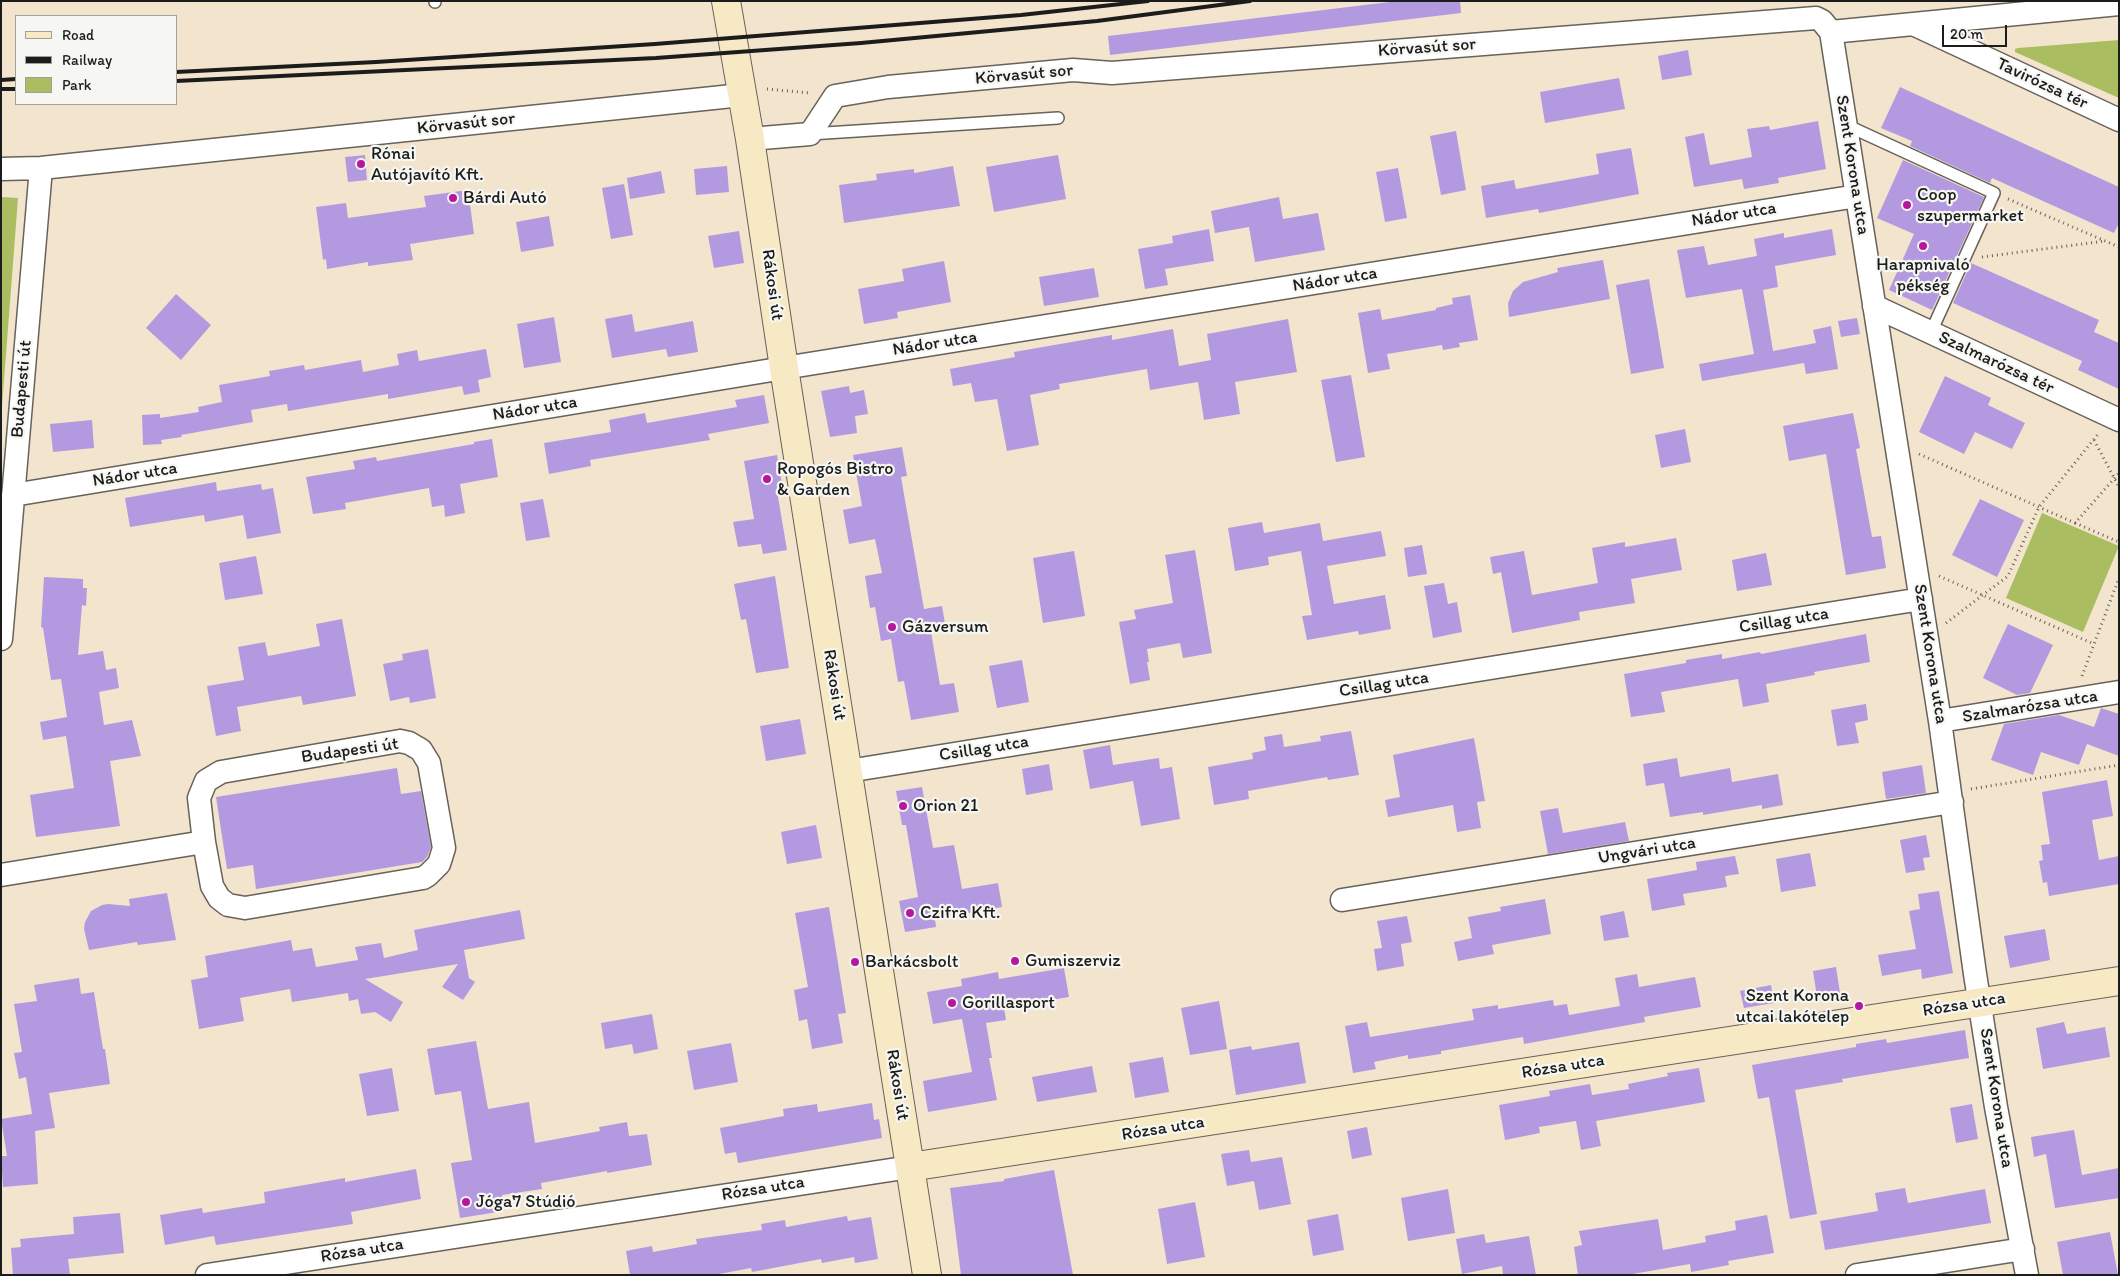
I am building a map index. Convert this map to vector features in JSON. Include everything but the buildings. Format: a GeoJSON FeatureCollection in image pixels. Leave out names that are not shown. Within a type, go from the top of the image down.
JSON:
{"type":"FeatureCollection","features":[{"type":"Feature","properties":{"kind":"main road","name":"Rákosi út"},"geometry":{"type":"LineString","coordinates":[[726,1],[750,139],[784,368],[927,1275]]}},
{"type":"Feature","properties":{"kind":"main road","name":"Rózsa utca"},"geometry":{"type":"LineString","coordinates":[[910,1167],[2119,981]]}},
{"type":"Feature","properties":{"kind":"street"},"geometry":{"type":"LineString","coordinates":[[1831,32],[2119,4]]}},
{"type":"Feature","properties":{"kind":"street","name":"Körvasút sor"},"geometry":{"type":"LineString","coordinates":[[835,96],[888,87],[1073,70],[1112,73],[1816,18],[1822,21],[1831,32]]}},
{"type":"Feature","properties":{"kind":"street","name":"Tavirózsa tér"},"geometry":{"type":"LineString","coordinates":[[1911,24],[2119,120]]}},
{"type":"Feature","properties":{"kind":"street","name":"Szent Korona utca"},"geometry":{"type":"LineString","coordinates":[[1831,32],[1940,721],[1996,1108],[2027,1275]]}},
{"type":"Feature","properties":{"kind":"street","name":"Körvasút sor"},"geometry":{"type":"LineString","coordinates":[[1,169],[41,168],[742,91]]}},
{"type":"Feature","properties":{"kind":"street"},"geometry":{"type":"LineString","coordinates":[[750,139],[810,134],[835,96]]}},
{"type":"Feature","properties":{"kind":"street","name":"Budapesti út"},"geometry":{"type":"LineString","coordinates":[[1,639],[41,168]]}},
{"type":"Feature","properties":{"kind":"street","name":"Nádor utca"},"geometry":{"type":"LineString","coordinates":[[13,495],[784,368],[1856,196]]}},
{"type":"Feature","properties":{"kind":"street","name":"Szalmarózsa tér"},"geometry":{"type":"LineString","coordinates":[[1874,306],[2115,418]]}},
{"type":"Feature","properties":{"kind":"street","name":"Csillag utca"},"geometry":{"type":"LineString","coordinates":[[848,771],[1921,599]]}},
{"type":"Feature","properties":{"kind":"street","name":"Szalmarózsa utca"},"geometry":{"type":"LineString","coordinates":[[1940,721],[2119,692]]}},
{"type":"Feature","properties":{"kind":"street","name":"Budapesti út"},"geometry":{"type":"LineString","coordinates":[[400,741],[415,746],[427,756],[444,848],[439,864],[423,878],[245,908],[222,902],[215,892],[204,842],[198,798],[203,784],[212,775],[400,741]]}},
{"type":"Feature","properties":{"kind":"street","name":"Ungvári utca"},"geometry":{"type":"LineString","coordinates":[[1342,900],[1951,797]]}},
{"type":"Feature","properties":{"kind":"street"},"geometry":{"type":"LineString","coordinates":[[1,875],[204,842]]}},
{"type":"Feature","properties":{"kind":"street","name":"Rózsa utca"},"geometry":{"type":"LineString","coordinates":[[207,1275],[910,1167]]}},
{"type":"Feature","properties":{"kind":"street"},"geometry":{"type":"LineString","coordinates":[[1857,1275],[2023,1249]]}},
{"type":"Feature","properties":{"kind":"lane"},"geometry":{"type":"LineString","coordinates":[[810,134],[1058,118]]}},
{"type":"Feature","properties":{"kind":"lane"},"geometry":{"type":"LineString","coordinates":[[1846,126],[1994,193],[1931,332]]}},
{"type":"Feature","properties":{"kind":"path"},"geometry":{"type":"LineString","coordinates":[[742,91],[835,96]]}},
{"type":"Feature","properties":{"kind":"path"},"geometry":{"type":"LineString","coordinates":[[1994,193],[2119,247]]}},
{"type":"Feature","properties":{"kind":"path"},"geometry":{"type":"LineString","coordinates":[[1964,259],[2105,241]]}},
{"type":"Feature","properties":{"kind":"path"},"geometry":{"type":"LineString","coordinates":[[1927,638],[2008,576],[2040,507],[2094,440],[2115,418]]}},
{"type":"Feature","properties":{"kind":"path"},"geometry":{"type":"LineString","coordinates":[[2094,440],[2119,487]]}},
{"type":"Feature","properties":{"kind":"path"},"geometry":{"type":"LineString","coordinates":[[1896,444],[2119,542]]}},
{"type":"Feature","properties":{"kind":"path"},"geometry":{"type":"LineString","coordinates":[[2075,523],[2119,473]]}},
{"type":"Feature","properties":{"kind":"path"},"geometry":{"type":"LineString","coordinates":[[1916,566],[2094,644]]}},
{"type":"Feature","properties":{"kind":"path"},"geometry":{"type":"LineString","coordinates":[[2073,700],[2119,578]]}},
{"type":"Feature","properties":{"kind":"path"},"geometry":{"type":"LineString","coordinates":[[1951,797],[2119,765]]}},
{"type":"Feature","properties":{"kind":"green space"},"geometry":{"type":"Polygon","coordinates":[[[2119,40],[2119,98],[2015,52],[2015,49],[2018,48],[2119,40]]]}},
{"type":"Feature","properties":{"kind":"green space"},"geometry":{"type":"Polygon","coordinates":[[[1,197],[18,198],[1,419],[1,197]]]}},
{"type":"Feature","properties":{"kind":"green space"},"geometry":{"type":"Polygon","coordinates":[[[2042,513],[2119,546],[2083,632],[2006,598],[2042,513]]]}},
{"type":"Feature","properties":{"kind":"railway"},"geometry":{"type":"LineString","coordinates":[[178,72],[376,62],[655,44],[1021,15],[1148,1]]}},
{"type":"Feature","properties":{"kind":"railway"},"geometry":{"type":"LineString","coordinates":[[178,81],[656,58],[861,43],[1097,21],[1250,1]]}},
{"type":"Feature","properties":{"kind":"railway"},"geometry":{"type":"LineString","coordinates":[[1,80],[15,79]]}},
{"type":"Feature","properties":{"kind":"railway"},"geometry":{"type":"LineString","coordinates":[[1,89],[15,89]]}},
{"type":"Feature","properties":{"kind":"place","name":"Rónai Autójavító Kft."},"geometry":{"type":"Point","coordinates":[361,164]}},
{"type":"Feature","properties":{"kind":"place","name":"Bárdi Autó"},"geometry":{"type":"Point","coordinates":[453,198]}},
{"type":"Feature","properties":{"kind":"place","name":"Coop szupermarket"},"geometry":{"type":"Point","coordinates":[1907,205]}},
{"type":"Feature","properties":{"kind":"place","name":"Harapnivaló pékség"},"geometry":{"type":"Point","coordinates":[1923,246]}},
{"type":"Feature","properties":{"kind":"place","name":"Ropogós Bistro & Garden"},"geometry":{"type":"Point","coordinates":[767,479]}},
{"type":"Feature","properties":{"kind":"place","name":"Gázversum"},"geometry":{"type":"Point","coordinates":[892,627]}},
{"type":"Feature","properties":{"kind":"place","name":"Orion 21"},"geometry":{"type":"Point","coordinates":[903,806]}},
{"type":"Feature","properties":{"kind":"place","name":"Czifra Kft."},"geometry":{"type":"Point","coordinates":[910,913]}},
{"type":"Feature","properties":{"kind":"place","name":"Gumiszerviz"},"geometry":{"type":"Point","coordinates":[1015,961]}},
{"type":"Feature","properties":{"kind":"place","name":"Barkácsbolt"},"geometry":{"type":"Point","coordinates":[855,962]}},
{"type":"Feature","properties":{"kind":"place","name":"Gorillasport"},"geometry":{"type":"Point","coordinates":[952,1003]}},
{"type":"Feature","properties":{"kind":"place","name":"Szent Korona utcai lakótelep"},"geometry":{"type":"Point","coordinates":[1859,1006]}},
{"type":"Feature","properties":{"kind":"place","name":"Jóga7 Stúdió"},"geometry":{"type":"Point","coordinates":[466,1202]}}]}
